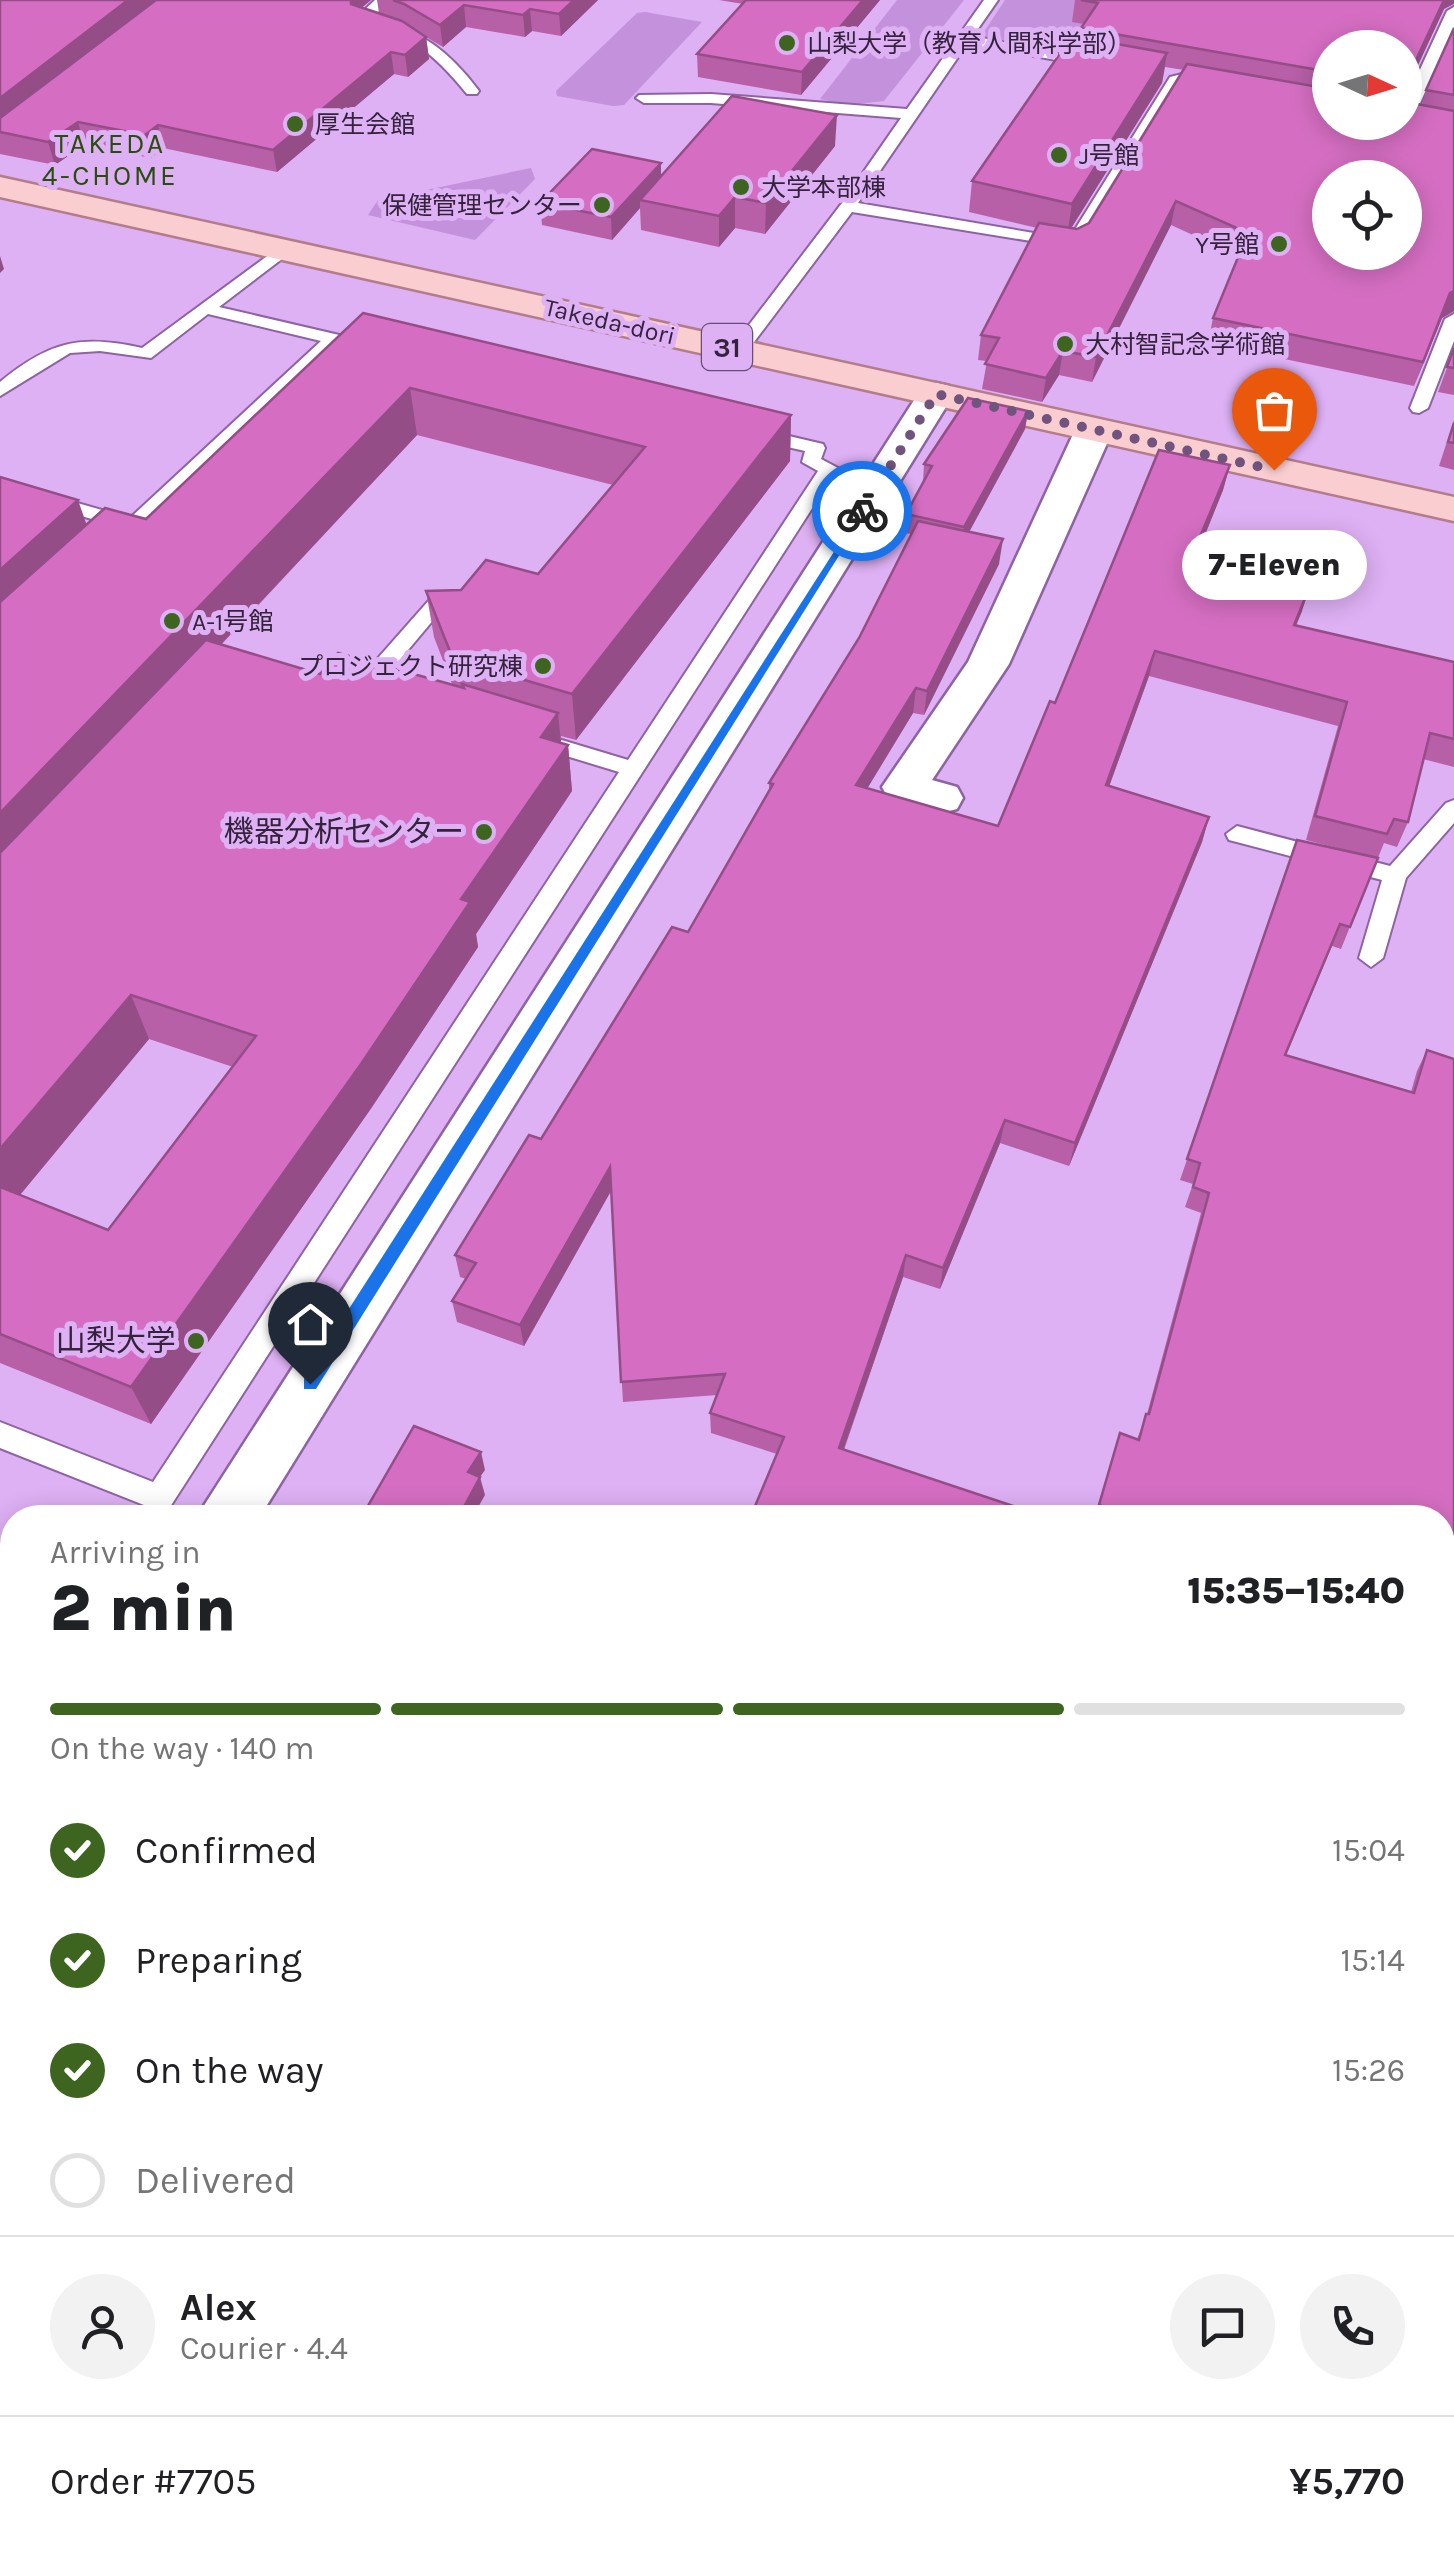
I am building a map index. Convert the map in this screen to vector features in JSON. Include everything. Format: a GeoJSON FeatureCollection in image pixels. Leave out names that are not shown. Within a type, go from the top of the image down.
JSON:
{"type":"FeatureCollection","features":[{"type":"Feature","properties":{"kind":"main road","name":"Takeda-dori"},"geometry":{"type":"LineString","coordinates":[[0,187],[1454,509]]}},
{"type":"Feature","properties":{"kind":"street"},"geometry":{"type":"LineString","coordinates":[[234,1505],[936,394]]}},
{"type":"Feature","properties":{"kind":"street"},"geometry":{"type":"LineString","coordinates":[[941,798],[904,787],[988,664],[1094,430]]}},
{"type":"Feature","properties":{"kind":"lane"},"geometry":{"type":"LineString","coordinates":[[384,0],[362,20],[413,32],[437,47],[472,90]]}},
{"type":"Feature","properties":{"kind":"lane"},"geometry":{"type":"LineString","coordinates":[[739,350],[848,206],[991,0]]}},
{"type":"Feature","properties":{"kind":"lane"},"geometry":{"type":"LineString","coordinates":[[1422,92],[1454,11]]}},
{"type":"Feature","properties":{"kind":"lane"},"geometry":{"type":"LineString","coordinates":[[964,39],[1119,67]]}},
{"type":"Feature","properties":{"kind":"lane"},"geometry":{"type":"LineString","coordinates":[[1158,74],[1196,81]]}},
{"type":"Feature","properties":{"kind":"lane"},"geometry":{"type":"LineString","coordinates":[[848,206],[1074,245],[1177,78]]}},
{"type":"Feature","properties":{"kind":"lane"},"geometry":{"type":"LineString","coordinates":[[644,98],[701,96],[841,112],[911,114]]}},
{"type":"Feature","properties":{"kind":"lane"},"geometry":{"type":"LineString","coordinates":[[0,391],[45,354],[73,346],[105,344],[145,354],[285,248]]}},
{"type":"Feature","properties":{"kind":"lane"},"geometry":{"type":"LineString","coordinates":[[203,308],[392,352]]}},
{"type":"Feature","properties":{"kind":"lane"},"geometry":{"type":"LineString","coordinates":[[1418,408],[1454,319]]}},
{"type":"Feature","properties":{"kind":"lane"},"geometry":{"type":"LineString","coordinates":[[93,563],[334,339]]}},
{"type":"Feature","properties":{"kind":"lane"},"geometry":{"type":"LineString","coordinates":[[0,358],[30,366]]}},
{"type":"Feature","properties":{"kind":"lane"},"geometry":{"type":"LineString","coordinates":[[0,1436],[159,1498],[828,468],[812,462],[816,448],[738,431]]}},
{"type":"Feature","properties":{"kind":"lane"},"geometry":{"type":"LineString","coordinates":[[0,487],[133,526]]}},
{"type":"Feature","properties":{"kind":"lane"},"geometry":{"type":"LineString","coordinates":[[364,688],[438,602]]}},
{"type":"Feature","properties":{"kind":"lane"},"geometry":{"type":"LineString","coordinates":[[508,731],[633,768]]}},
{"type":"Feature","properties":{"kind":"lane"},"geometry":{"type":"LineString","coordinates":[[1372,958],[1395,876],[1454,808]]}},
{"type":"Feature","properties":{"kind":"lane"},"geometry":{"type":"LineString","coordinates":[[1237,834],[1395,876]]}},
{"type":"Feature","properties":{"kind":"shaded area"},"geometry":{"type":"Polygon","coordinates":[[[897,0],[964,0],[884,101],[848,105],[820,99],[897,0]]]}},
{"type":"Feature","properties":{"kind":"shaded area"},"geometry":{"type":"Polygon","coordinates":[[[1005,0],[1087,0],[1177,40],[1162,68],[980,38],[1005,0]]]}},
{"type":"Feature","properties":{"kind":"shaded area"},"geometry":{"type":"Polygon","coordinates":[[[637,13],[702,22],[624,105],[557,96],[556,91],[637,13]]]}},
{"type":"Feature","properties":{"kind":"shaded area"},"geometry":{"type":"Polygon","coordinates":[[[531,168],[535,179],[475,240],[368,215],[378,200],[531,168]]]}},
{"type":"Feature","properties":{"kind":"building"},"geometry":{"type":"Polygon","coordinates":[[[0,0],[128,0],[0,98],[0,0]]]}},
{"type":"Feature","properties":{"kind":"building"},"geometry":{"type":"Polygon","coordinates":[[[156,0],[351,0],[351,4],[402,21],[426,37],[405,55],[391,52],[273,150],[158,125],[145,135],[78,122],[48,142],[0,132],[0,118],[156,0]]]}},
{"type":"Feature","properties":{"kind":"building"},"geometry":{"type":"Polygon","coordinates":[[[393,0],[574,0],[559,14],[530,9],[523,15],[464,5],[440,25],[393,0]]]}},
{"type":"Feature","properties":{"kind":"building"},"geometry":{"type":"Polygon","coordinates":[[[746,0],[863,0],[802,72],[697,54],[746,0]]]}},
{"type":"Feature","properties":{"kind":"building"},"geometry":{"type":"Polygon","coordinates":[[[1081,0],[1444,0],[1422,47],[1422,30],[1312,30],[1312,69],[1081,28],[1098,3],[1081,0]]]}},
{"type":"Feature","properties":{"kind":"building"},"geometry":{"type":"Polygon","coordinates":[[[1454,28],[1454,95],[1426,90],[1454,28]]]}},
{"type":"Feature","properties":{"kind":"building","name":"J号館"},"geometry":{"type":"Polygon","coordinates":[[[1072,36],[1167,53],[1072,204],[972,181],[1072,36]]]}},
{"type":"Feature","properties":{"kind":"building"},"geometry":{"type":"Polygon","coordinates":[[[1187,64],[1312,86],[1312,140],[1422,140],[1422,105],[1454,111],[1454,291],[1423,362],[1213,318],[1248,233],[1176,201],[1096,357],[1063,351],[1046,378],[985,364],[999,338],[981,335],[1039,223],[1077,229],[1089,223],[1187,64]]]}},
{"type":"Feature","properties":{"kind":"building"},"geometry":{"type":"Polygon","coordinates":[[[732,96],[837,115],[766,203],[735,197],[719,216],[640,200],[732,96]]]}},
{"type":"Feature","properties":{"kind":"building"},"geometry":{"type":"Polygon","coordinates":[[[592,149],[661,163],[611,217],[540,203],[592,149]]]}},
{"type":"Feature","properties":{"kind":"building"},"geometry":{"type":"Polygon","coordinates":[[[363,313],[791,415],[572,694],[453,659],[426,591],[461,590],[486,560],[538,574],[645,447],[410,388],[0,813],[0,602],[105,508],[146,519],[363,313]]]}},
{"type":"Feature","properties":{"kind":"building"},"geometry":{"type":"Polygon","coordinates":[[[1454,348],[1454,368],[1447,367],[1454,348]]]}},
{"type":"Feature","properties":{"kind":"building"},"geometry":{"type":"Polygon","coordinates":[[[968,398],[1028,411],[964,527],[906,514],[932,466],[924,464],[968,398]]]}},
{"type":"Feature","properties":{"kind":"building"},"geometry":{"type":"Polygon","coordinates":[[[1159,450],[1230,465],[1192,556],[1310,586],[1294,625],[1454,662],[1454,739],[1430,733],[1408,822],[1394,819],[1387,834],[1315,816],[1347,702],[1155,651],[1106,785],[1209,817],[1075,1143],[1005,1120],[943,1268],[906,1255],[839,1448],[1010,1505],[755,1505],[784,1437],[710,1413],[725,1374],[621,1382],[610,1167],[520,1325],[452,1301],[476,1263],[455,1255],[529,1135],[541,1139],[672,927],[688,932],[773,784],[769,783],[859,638],[918,521],[1003,539],[927,691],[916,688],[856,785],[998,826],[1050,701],[1055,703],[1159,450]]]}},
{"type":"Feature","properties":{"kind":"building"},"geometry":{"type":"Polygon","coordinates":[[[0,477],[78,500],[0,570],[0,477]]]}},
{"type":"Feature","properties":{"kind":"building"},"geometry":{"type":"Polygon","coordinates":[[[206,640],[320,674],[338,653],[464,688],[462,684],[558,713],[541,737],[568,745],[461,899],[470,902],[361,1064],[131,1387],[0,1334],[0,1187],[108,1230],[256,1036],[131,995],[0,1149],[0,853],[206,640]]]}},
{"type":"Feature","properties":{"kind":"building"},"geometry":{"type":"Polygon","coordinates":[[[1297,840],[1378,858],[1350,927],[1340,924],[1285,1055],[1414,1093],[1427,1050],[1454,1059],[1454,1505],[1099,1505],[1120,1433],[1139,1440],[1149,1414],[1209,1193],[1193,1187],[1200,1163],[1187,1159],[1297,840]]]}},
{"type":"Feature","properties":{"kind":"building"},"geometry":{"type":"Polygon","coordinates":[[[414,1426],[481,1452],[468,1472],[480,1477],[465,1505],[368,1505],[414,1426]]]}},
{"type":"Feature","properties":{"kind":"way so far"},"geometry":{"type":"LineString","coordinates":[[862,511],[936,394],[1274,470]]}},
{"type":"Feature","properties":{"kind":"place","name":"山梨大学（教育人間科学部）"},"geometry":{"type":"Point","coordinates":[787,43]}},
{"type":"Feature","properties":{"kind":"place","name":"厚生会館"},"geometry":{"type":"Point","coordinates":[295,124]}},
{"type":"Feature","properties":{"kind":"place","name":"J号館"},"geometry":{"type":"Point","coordinates":[1059,155]}},
{"type":"Feature","properties":{"kind":"place","name":"大学本部棟"},"geometry":{"type":"Point","coordinates":[741,187]}},
{"type":"Feature","properties":{"kind":"place","name":"保健管理センター"},"geometry":{"type":"Point","coordinates":[602,205]}},
{"type":"Feature","properties":{"kind":"place","name":"Y号館"},"geometry":{"type":"Point","coordinates":[1279,244]}},
{"type":"Feature","properties":{"kind":"place","name":"大村智記念学術館"},"geometry":{"type":"Point","coordinates":[1065,344]}},
{"type":"Feature","properties":{"kind":"place","name":"7-Eleven"},"geometry":{"type":"Point","coordinates":[1274,470]}},
{"type":"Feature","properties":{"kind":"place","name":"A-1号館"},"geometry":{"type":"Point","coordinates":[172,621]}},
{"type":"Feature","properties":{"kind":"place","name":"プロジェクト研究棟"},"geometry":{"type":"Point","coordinates":[543,666]}},
{"type":"Feature","properties":{"kind":"place","name":"機器分析センター"},"geometry":{"type":"Point","coordinates":[484,832]}},
{"type":"Feature","properties":{"kind":"place","name":"山梨大学"},"geometry":{"type":"Point","coordinates":[196,1341]}},
{"type":"Feature","properties":{"kind":"district","name":"TAKEDA 4-CHOME"},"geometry":{"type":"Point","coordinates":[110,159]}},
{"type":"Feature","properties":{"kind":"route"},"geometry":{"type":"LineString","coordinates":[[310,1384],[862,511]]}}]}
